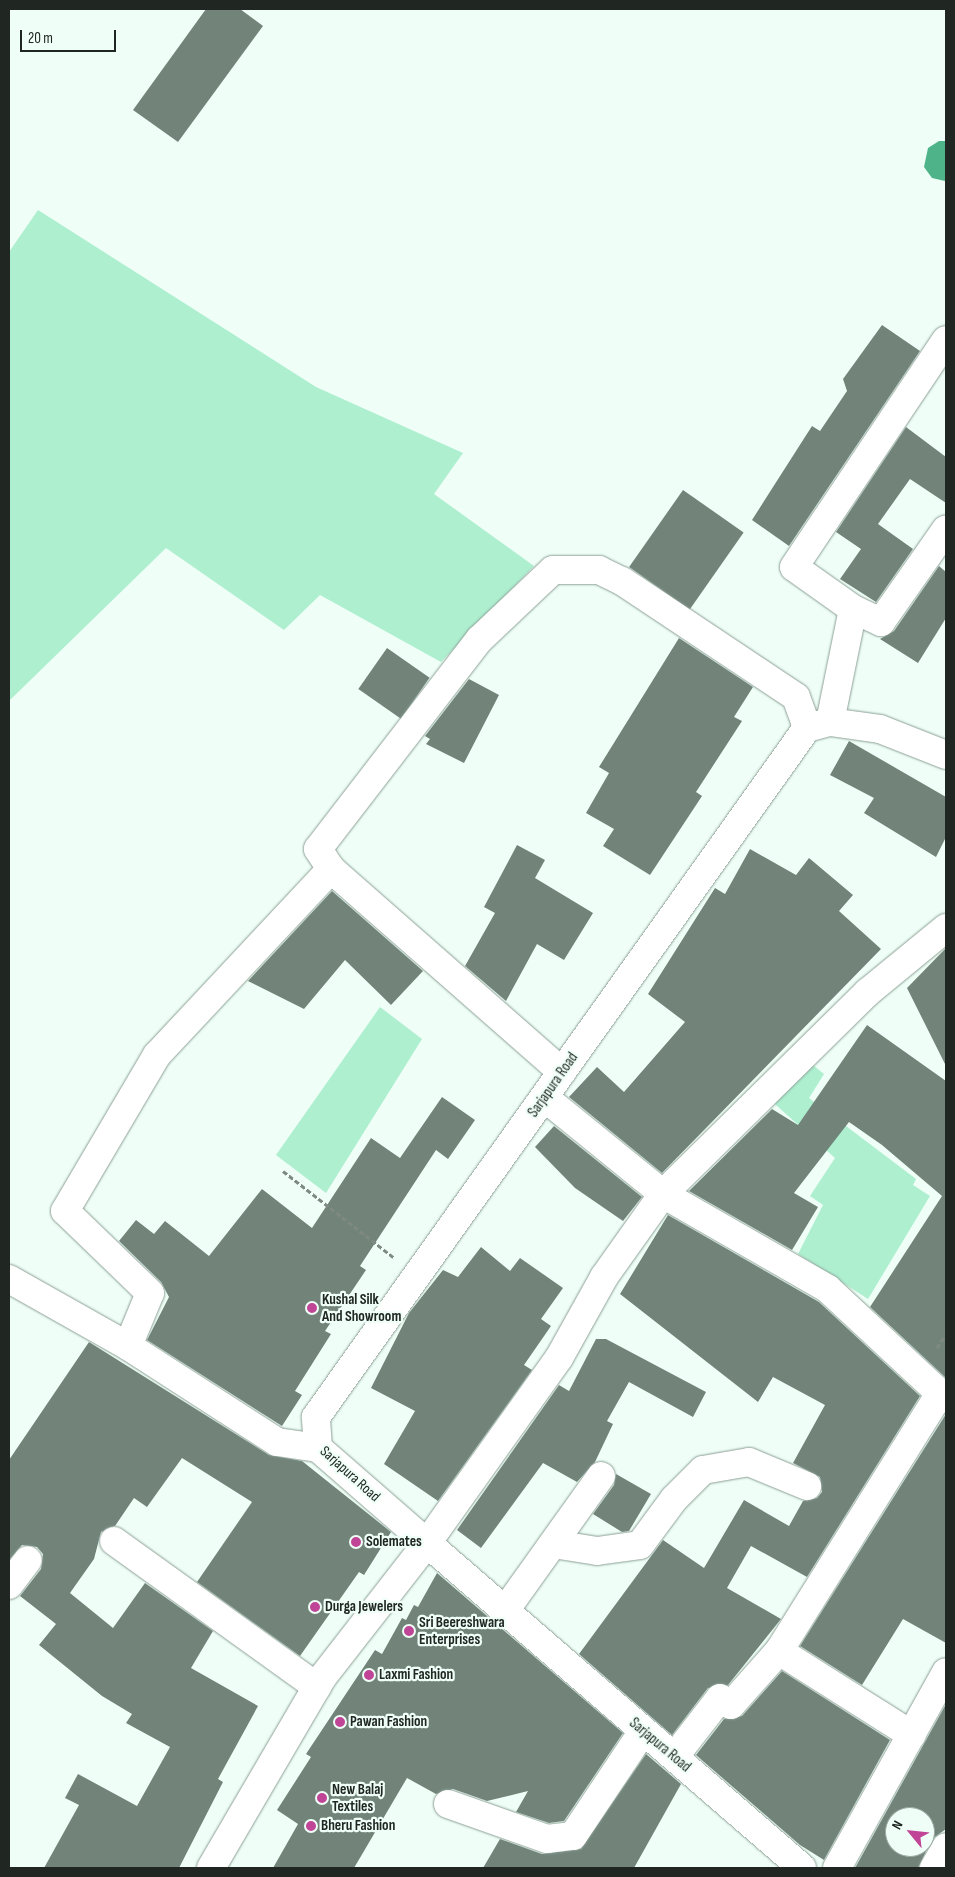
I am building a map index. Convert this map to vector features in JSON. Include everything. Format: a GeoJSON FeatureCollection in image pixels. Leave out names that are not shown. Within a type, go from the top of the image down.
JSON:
{"type":"FeatureCollection","features":[{"type":"Feature","properties":{"kind":"street"},"geometry":{"type":"LineString","coordinates":[[946,340],[794,567],[853,609],[881,622],[946,529]]}},
{"type":"Feature","properties":{"kind":"street"},"geometry":{"type":"LineString","coordinates":[[562,1072],[331,869],[318,849],[480,638],[553,570],[599,570],[622,581],[796,697],[819,725],[880,729],[946,755]]}},
{"type":"Feature","properties":{"kind":"street"},"geometry":{"type":"LineString","coordinates":[[819,725],[853,609]]}},
{"type":"Feature","properties":{"kind":"street","name":"Sarjapura Road"},"geometry":{"type":"LineString","coordinates":[[802,1868],[675,1756],[504,1612],[318,1448],[316,1417],[562,1072],[819,725]]}},
{"type":"Feature","properties":{"kind":"street"},"geometry":{"type":"LineString","coordinates":[[128,1346],[150,1293],[65,1211],[156,1055],[331,869]]}},
{"type":"Feature","properties":{"kind":"street"},"geometry":{"type":"LineString","coordinates":[[211,1868],[317,1687],[427,1543],[559,1358],[604,1277],[663,1194],[868,992],[946,928]]}},
{"type":"Feature","properties":{"kind":"street"},"geometry":{"type":"LineString","coordinates":[[545,1098],[663,1194],[828,1289],[943,1396],[778,1651],[731,1705],[720,1698],[675,1756]]}},
{"type":"Feature","properties":{"kind":"street"},"geometry":{"type":"LineString","coordinates":[[9,1279],[128,1346],[277,1442],[318,1448]]}},
{"type":"Feature","properties":{"kind":"street"},"geometry":{"type":"LineString","coordinates":[[553,1544],[597,1550],[640,1545],[674,1499],[703,1470],[749,1462],[807,1486]]}},
{"type":"Feature","properties":{"kind":"street"},"geometry":{"type":"LineString","coordinates":[[504,1612],[601,1476]]}},
{"type":"Feature","properties":{"kind":"street"},"geometry":{"type":"LineString","coordinates":[[114,1541],[317,1687]]}},
{"type":"Feature","properties":{"kind":"street"},"geometry":{"type":"LineString","coordinates":[[9,1585],[28,1560]]}},
{"type":"Feature","properties":{"kind":"street"},"geometry":{"type":"LineString","coordinates":[[778,1651],[912,1735]]}},
{"type":"Feature","properties":{"kind":"street"},"geometry":{"type":"LineString","coordinates":[[837,1868],[946,1672]]}},
{"type":"Feature","properties":{"kind":"street"},"geometry":{"type":"LineString","coordinates":[[448,1804],[547,1839],[573,1836],[643,1731]]}},
{"type":"Feature","properties":{"kind":"street"},"geometry":{"type":"LineString","coordinates":[[934,1868],[946,1847]]}},
{"type":"Feature","properties":{"kind":"path"},"geometry":{"type":"LineString","coordinates":[[283,1171],[417,1276]]}},
{"type":"Feature","properties":{"kind":"shaded area"},"geometry":{"type":"Polygon","coordinates":[[[939,141],[946,141],[945,181],[932,178],[924,167],[928,148],[939,141]]]}},
{"type":"Feature","properties":{"kind":"shaded area"},"geometry":{"type":"Polygon","coordinates":[[[38,210],[316,387],[463,453],[434,494],[534,566],[441,662],[320,595],[284,630],[166,548],[9,701],[9,252],[38,210]]]}},
{"type":"Feature","properties":{"kind":"shaded area"},"geometry":{"type":"Polygon","coordinates":[[[380,1007],[422,1039],[326,1193],[276,1155],[380,1007]]]}},
{"type":"Feature","properties":{"kind":"shaded area"},"geometry":{"type":"Polygon","coordinates":[[[808,1061],[824,1074],[809,1098],[916,1179],[913,1185],[930,1196],[868,1299],[798,1254],[823,1205],[810,1196],[835,1158],[766,1096],[808,1061]]]}},
{"type":"Feature","properties":{"kind":"building"},"geometry":{"type":"Polygon","coordinates":[[[206,9],[240,9],[263,26],[178,142],[133,110],[206,9]]]}},
{"type":"Feature","properties":{"kind":"building"},"geometry":{"type":"Polygon","coordinates":[[[882,325],[920,351],[789,546],[752,520],[812,426],[820,431],[847,391],[843,379],[882,325]]]}},
{"type":"Feature","properties":{"kind":"building"},"geometry":{"type":"Polygon","coordinates":[[[906,427],[946,457],[946,503],[910,479],[878,524],[913,549],[876,602],[840,579],[861,549],[836,532],[906,427]]]}},
{"type":"Feature","properties":{"kind":"building"},"geometry":{"type":"Polygon","coordinates":[[[683,490],[744,532],[690,609],[629,567],[683,490]]]}},
{"type":"Feature","properties":{"kind":"building"},"geometry":{"type":"Polygon","coordinates":[[[939,566],[946,572],[946,618],[918,663],[880,639],[894,631],[939,566]]]}},
{"type":"Feature","properties":{"kind":"building"},"geometry":{"type":"Polygon","coordinates":[[[679,638],[753,687],[734,717],[742,721],[696,792],[702,796],[650,875],[603,846],[614,829],[586,813],[609,773],[599,767],[679,638]]]}},
{"type":"Feature","properties":{"kind":"building"},"geometry":{"type":"Polygon","coordinates":[[[387,648],[430,678],[401,719],[358,689],[387,648]]]}},
{"type":"Feature","properties":{"kind":"building"},"geometry":{"type":"Polygon","coordinates":[[[469,679],[499,695],[464,763],[426,744],[430,739],[425,736],[469,679]]]}},
{"type":"Feature","properties":{"kind":"building"},"geometry":{"type":"Polygon","coordinates":[[[849,741],[946,797],[946,837],[936,857],[864,813],[874,798],[830,775],[849,741]]]}},
{"type":"Feature","properties":{"kind":"building"},"geometry":{"type":"Polygon","coordinates":[[[517,845],[545,860],[535,878],[593,913],[564,960],[537,944],[506,1001],[465,966],[495,913],[484,907],[517,845]]]}},
{"type":"Feature","properties":{"kind":"building"},"geometry":{"type":"Polygon","coordinates":[[[750,849],[796,875],[809,858],[853,895],[839,911],[881,949],[662,1173],[569,1097],[597,1067],[624,1092],[685,1022],[648,994],[715,888],[725,894],[750,849]]]}},
{"type":"Feature","properties":{"kind":"building"},"geometry":{"type":"Polygon","coordinates":[[[332,891],[423,971],[391,1005],[345,960],[304,1009],[248,981],[332,891]]]}},
{"type":"Feature","properties":{"kind":"building"},"geometry":{"type":"Polygon","coordinates":[[[946,948],[946,1066],[907,988],[946,948]]]}},
{"type":"Feature","properties":{"kind":"building"},"geometry":{"type":"Polygon","coordinates":[[[867,1025],[946,1081],[946,1378],[870,1307],[942,1196],[882,1145],[849,1122],[794,1193],[818,1207],[792,1250],[689,1191],[772,1109],[798,1125],[867,1025]]]}},
{"type":"Feature","properties":{"kind":"building"},"geometry":{"type":"Polygon","coordinates":[[[442,1097],[475,1120],[448,1159],[436,1150],[360,1266],[366,1270],[325,1331],[331,1334],[295,1391],[302,1395],[282,1426],[147,1340],[169,1297],[161,1282],[119,1241],[136,1220],[154,1234],[165,1221],[209,1256],[262,1189],[312,1228],[371,1138],[400,1158],[442,1097]]]}},
{"type":"Feature","properties":{"kind":"building"},"geometry":{"type":"Polygon","coordinates":[[[554,1126],[642,1197],[623,1221],[575,1188],[535,1147],[554,1126]]]}},
{"type":"Feature","properties":{"kind":"building"},"geometry":{"type":"Polygon","coordinates":[[[668,1215],[819,1302],[920,1396],[807,1577],[751,1546],[727,1588],[781,1619],[728,1685],[708,1688],[672,1735],[579,1654],[663,1540],[704,1568],[744,1500],[789,1526],[803,1501],[817,1498],[822,1492],[820,1477],[793,1463],[825,1405],[773,1377],[758,1402],[620,1294],[668,1215]]]}},
{"type":"Feature","properties":{"kind":"building"},"geometry":{"type":"Polygon","coordinates":[[[481,1247],[510,1271],[520,1258],[563,1288],[541,1319],[551,1326],[524,1365],[532,1370],[438,1501],[384,1464],[415,1411],[371,1388],[409,1313],[443,1270],[458,1277],[481,1247]]]}},
{"type":"Feature","properties":{"kind":"building"},"geometry":{"type":"Polygon","coordinates":[[[596,1339],[606,1339],[706,1392],[693,1417],[629,1382],[607,1421],[613,1424],[595,1462],[577,1482],[543,1463],[481,1548],[457,1530],[559,1385],[569,1391],[596,1339]]]}},
{"type":"Feature","properties":{"kind":"building"},"geometry":{"type":"Polygon","coordinates":[[[89,1342],[269,1455],[302,1461],[391,1532],[364,1575],[359,1572],[300,1656],[197,1582],[252,1502],[182,1458],[147,1507],[134,1498],[115,1526],[101,1532],[94,1559],[70,1593],[113,1628],[145,1583],[213,1631],[191,1668],[258,1706],[218,1779],[223,1782],[179,1868],[44,1868],[79,1805],[65,1798],[78,1774],[137,1806],[170,1747],[126,1723],[132,1714],[102,1696],[39,1645],[56,1624],[20,1596],[41,1569],[43,1554],[37,1547],[22,1545],[9,1560],[9,1460],[89,1342]]]}},
{"type":"Feature","properties":{"kind":"building"},"geometry":{"type":"Polygon","coordinates":[[[946,1414],[946,1643],[903,1619],[862,1685],[800,1646],[946,1414]]]}},
{"type":"Feature","properties":{"kind":"building"},"geometry":{"type":"Polygon","coordinates":[[[616,1474],[651,1494],[629,1531],[622,1532],[593,1514],[614,1485],[616,1474]]]}},
{"type":"Feature","properties":{"kind":"building"},"geometry":{"type":"Polygon","coordinates":[[[437,1573],[623,1733],[564,1821],[549,1823],[516,1812],[528,1791],[487,1801],[453,1789],[436,1794],[407,1778],[354,1868],[273,1868],[298,1824],[277,1810],[311,1757],[306,1754],[375,1650],[382,1654],[402,1618],[406,1620],[414,1605],[418,1607],[437,1573]]]}},
{"type":"Feature","properties":{"kind":"building"},"geometry":{"type":"Polygon","coordinates":[[[782,1671],[890,1740],[824,1860],[800,1845],[696,1755],[724,1719],[742,1716],[782,1671]]]}},
{"type":"Feature","properties":{"kind":"building"},"geometry":{"type":"Polygon","coordinates":[[[946,1704],[946,1829],[935,1837],[935,1807],[889,1807],[946,1704]]]}},
{"type":"Feature","properties":{"kind":"building"},"geometry":{"type":"Polygon","coordinates":[[[646,1754],[681,1784],[634,1868],[483,1868],[500,1839],[542,1854],[581,1849],[646,1754]]]}},
{"type":"Feature","properties":{"kind":"building"},"geometry":{"type":"Polygon","coordinates":[[[885,1814],[885,1857],[923,1857],[918,1868],[855,1868],[885,1814]]]}},
{"type":"Feature","properties":{"kind":"place","name":"Kushal Silk And Showroom"},"geometry":{"type":"Point","coordinates":[312,1308]}},
{"type":"Feature","properties":{"kind":"place","name":"Solemates"},"geometry":{"type":"Point","coordinates":[356,1542]}},
{"type":"Feature","properties":{"kind":"place","name":"Durga Jewelers"},"geometry":{"type":"Point","coordinates":[315,1607]}},
{"type":"Feature","properties":{"kind":"place","name":"Sri Beereshwara Enterprises"},"geometry":{"type":"Point","coordinates":[409,1631]}},
{"type":"Feature","properties":{"kind":"place","name":"Laxmi Fashion"},"geometry":{"type":"Point","coordinates":[369,1675]}},
{"type":"Feature","properties":{"kind":"place","name":"Pawan Fashion"},"geometry":{"type":"Point","coordinates":[340,1722]}},
{"type":"Feature","properties":{"kind":"place","name":"New Balaj Textiles"},"geometry":{"type":"Point","coordinates":[322,1798]}},
{"type":"Feature","properties":{"kind":"place","name":"Bheru Fashion"},"geometry":{"type":"Point","coordinates":[311,1826]}}]}
